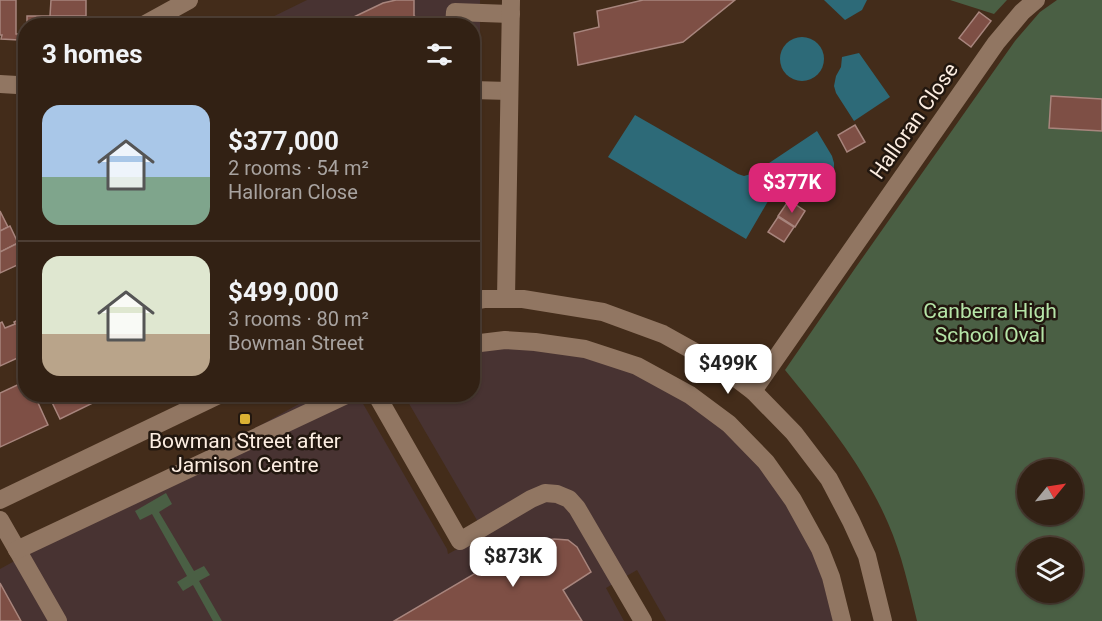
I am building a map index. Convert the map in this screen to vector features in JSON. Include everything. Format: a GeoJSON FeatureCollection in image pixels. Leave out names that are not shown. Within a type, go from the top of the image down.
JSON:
{"type":"FeatureCollection","features":[{"type":"Feature","properties":{"kind":"street"},"geometry":{"type":"LineString","coordinates":[[156,18],[189,0]]}},
{"type":"Feature","properties":{"kind":"street","name":"Halloran Close"},"geometry":{"type":"LineString","coordinates":[[753,392],[996,43],[1022,12],[1036,0]]}},
{"type":"Feature","properties":{"kind":"street"},"geometry":{"type":"LineString","coordinates":[[455,18],[455,12],[511,7],[506,299]]}},
{"type":"Feature","properties":{"kind":"street"},"geometry":{"type":"LineString","coordinates":[[0,84],[18,85]]}},
{"type":"Feature","properties":{"kind":"street"},"geometry":{"type":"LineString","coordinates":[[480,90],[509,91]]}},
{"type":"Feature","properties":{"kind":"street"},"geometry":{"type":"LineString","coordinates":[[480,301],[523,299],[603,312],[663,334],[716,363],[753,392],[794,433],[829,479],[867,556],[884,621]]}},
{"type":"Feature","properties":{"kind":"street"},"geometry":{"type":"LineString","coordinates":[[480,343],[505,340],[535,342],[585,350],[637,366],[690,395],[729,424],[766,462],[793,500],[820,549],[831,577],[843,621]]}},
{"type":"Feature","properties":{"kind":"street"},"geometry":{"type":"LineString","coordinates":[[0,500],[204,402]]}},
{"type":"Feature","properties":{"kind":"street"},"geometry":{"type":"LineString","coordinates":[[17,550],[331,402]]}},
{"type":"Feature","properties":{"kind":"street"},"geometry":{"type":"LineString","coordinates":[[381,402],[460,541],[545,493],[557,494],[569,499],[577,508],[643,621]]}},
{"type":"Feature","properties":{"kind":"street"},"geometry":{"type":"LineString","coordinates":[[0,520],[58,621]]}},
{"type":"Feature","properties":{"kind":"shaded area"},"geometry":{"type":"Polygon","coordinates":[[[307,0],[480,0],[480,18],[270,18],[307,0]]]}},
{"type":"Feature","properties":{"kind":"shaded area"},"geometry":{"type":"Polygon","coordinates":[[[519,339],[663,377],[778,473],[844,621],[666,621],[637,570],[606,588],[624,621],[22,621],[0,583],[0,569],[303,402],[362,402],[448,554],[485,534],[408,402],[480,402],[480,341],[519,339]]]}},
{"type":"Feature","properties":{"kind":"green space"},"geometry":{"type":"Polygon","coordinates":[[[950,0],[1007,0],[994,14],[950,0]]]}},
{"type":"Feature","properties":{"kind":"green space","name":"Canberra High School Oval"},"geometry":{"type":"Polygon","coordinates":[[[1057,0],[1102,0],[1102,99],[1051,96],[1102,131],[1102,621],[917,621],[897,547],[878,502],[842,443],[785,370],[1015,41],[1040,12],[1057,0]]]}},
{"type":"Feature","properties":{"kind":"green space"},"geometry":{"type":"Polygon","coordinates":[[[166,493],[172,504],[159,512],[194,571],[204,566],[210,575],[199,581],[222,621],[213,621],[193,585],[183,591],[177,582],[187,576],[152,514],[140,520],[135,511],[166,493]]]}},
{"type":"Feature","properties":{"kind":"water"},"geometry":{"type":"Polygon","coordinates":[[[824,0],[867,0],[862,10],[845,20],[824,0]]]}},
{"type":"Feature","properties":{"kind":"water"},"geometry":{"type":"Polygon","coordinates":[[[802,37],[818,43],[824,59],[818,75],[802,81],[786,75],[780,59],[786,43],[802,37]]]}},
{"type":"Feature","properties":{"kind":"water"},"geometry":{"type":"Polygon","coordinates":[[[859,53],[890,97],[854,121],[834,86],[842,57],[859,53]]]}},
{"type":"Feature","properties":{"kind":"water"},"geometry":{"type":"Polygon","coordinates":[[[635,115],[744,176],[754,173],[817,131],[832,156],[834,170],[827,177],[791,182],[778,188],[746,239],[608,157],[635,115]]]}},
{"type":"Feature","properties":{"kind":"building"},"geometry":{"type":"Polygon","coordinates":[[[0,0],[16,0],[18,40],[1,39],[2,35],[0,35],[0,0]]]}},
{"type":"Feature","properties":{"kind":"building"},"geometry":{"type":"Polygon","coordinates":[[[51,0],[86,0],[86,16],[50,16],[51,0]]]}},
{"type":"Feature","properties":{"kind":"building"},"geometry":{"type":"Polygon","coordinates":[[[414,0],[414,16],[418,18],[352,18],[383,3],[414,0]]]}},
{"type":"Feature","properties":{"kind":"building"},"geometry":{"type":"Polygon","coordinates":[[[643,0],[735,0],[683,42],[578,65],[574,33],[599,27],[597,11],[643,0]]]}},
{"type":"Feature","properties":{"kind":"building"},"geometry":{"type":"Polygon","coordinates":[[[979,12],[991,21],[971,47],[959,38],[979,12]]]}},
{"type":"Feature","properties":{"kind":"building"},"geometry":{"type":"Polygon","coordinates":[[[27,16],[50,16],[50,18],[27,18],[27,16]]]}},
{"type":"Feature","properties":{"kind":"building"},"geometry":{"type":"Polygon","coordinates":[[[1051,96],[1102,99],[1102,131],[1049,128],[1051,96]]]}},
{"type":"Feature","properties":{"kind":"building"},"geometry":{"type":"Polygon","coordinates":[[[855,125],[865,142],[847,152],[838,135],[855,125]]]}},
{"type":"Feature","properties":{"kind":"building"},"geometry":{"type":"Polygon","coordinates":[[[789,200],[805,211],[795,227],[778,216],[789,200]]]}},
{"type":"Feature","properties":{"kind":"building"},"geometry":{"type":"Polygon","coordinates":[[[0,211],[8,227],[0,231],[0,211]]]}},
{"type":"Feature","properties":{"kind":"building"},"geometry":{"type":"Polygon","coordinates":[[[778,217],[794,227],[784,242],[768,232],[778,217]]]}},
{"type":"Feature","properties":{"kind":"building"},"geometry":{"type":"Polygon","coordinates":[[[10,226],[18,243],[0,252],[0,231],[10,226]]]}},
{"type":"Feature","properties":{"kind":"building"},"geometry":{"type":"Polygon","coordinates":[[[16,244],[18,265],[0,273],[0,252],[16,244]]]}},
{"type":"Feature","properties":{"kind":"building"},"geometry":{"type":"Polygon","coordinates":[[[18,320],[18,358],[0,366],[0,323],[2,322],[5,328],[15,324],[14,322],[18,320]]]}},
{"type":"Feature","properties":{"kind":"building"},"geometry":{"type":"Polygon","coordinates":[[[18,385],[18,402],[38,402],[48,425],[0,447],[0,393],[18,385]]]}},
{"type":"Feature","properties":{"kind":"building"},"geometry":{"type":"Polygon","coordinates":[[[52,402],[95,402],[60,419],[52,402]]]}},
{"type":"Feature","properties":{"kind":"building"},"geometry":{"type":"Polygon","coordinates":[[[568,540],[577,547],[591,572],[563,590],[582,621],[394,621],[520,547],[531,542],[568,540]]]}},
{"type":"Feature","properties":{"kind":"building"},"geometry":{"type":"Polygon","coordinates":[[[0,583],[21,621],[0,621],[0,583]]]}},
{"type":"Feature","properties":{"kind":"place","name":"Bowman Street after Jamison Centre"},"geometry":{"type":"Point","coordinates":[245,419]}}]}
